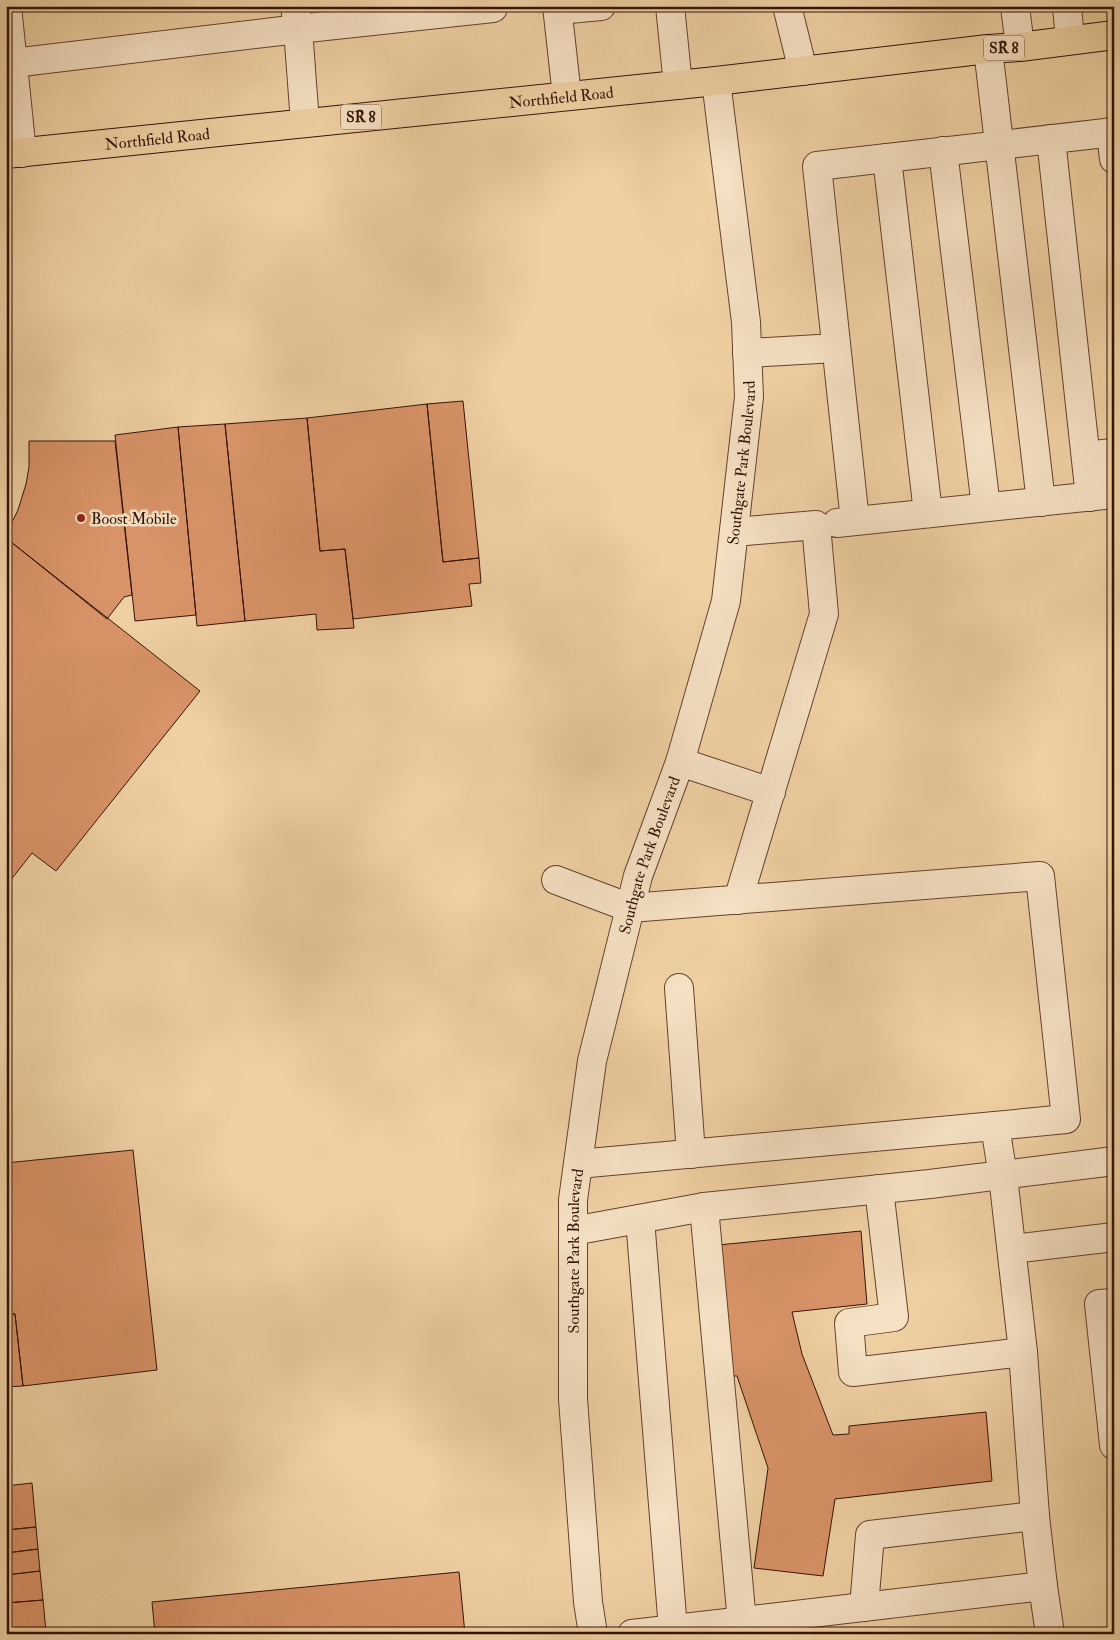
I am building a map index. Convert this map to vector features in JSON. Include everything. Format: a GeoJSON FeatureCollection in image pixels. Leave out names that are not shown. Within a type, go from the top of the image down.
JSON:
{"type":"FeatureCollection","features":[{"type":"Feature","properties":{"kind":"main road","name":"Northfield Road"},"geometry":{"type":"LineString","coordinates":[[14,153],[716,81],[1114,35]]}},
{"type":"Feature","properties":{"kind":"street"},"geometry":{"type":"LineString","coordinates":[[7,6],[13,63],[14,153]]}},
{"type":"Feature","properties":{"kind":"street"},"geometry":{"type":"LineString","coordinates":[[13,63],[296,18],[494,8],[493,6]]}},
{"type":"Feature","properties":{"kind":"street"},"geometry":{"type":"LineString","coordinates":[[567,96],[557,8],[601,6]]}},
{"type":"Feature","properties":{"kind":"street"},"geometry":{"type":"LineString","coordinates":[[670,6],[678,85]]}},
{"type":"Feature","properties":{"kind":"street"},"geometry":{"type":"LineString","coordinates":[[787,6],[803,70]]}},
{"type":"Feature","properties":{"kind":"street"},"geometry":{"type":"LineString","coordinates":[[1015,6],[1020,47]]}},
{"type":"Feature","properties":{"kind":"street"},"geometry":{"type":"LineString","coordinates":[[1068,6],[1070,40]]}},
{"type":"Feature","properties":{"kind":"street"},"geometry":{"type":"LineString","coordinates":[[296,18],[305,123]]}},
{"type":"Feature","properties":{"kind":"street"},"geometry":{"type":"LineString","coordinates":[[988,49],[1041,502]]}},
{"type":"Feature","properties":{"kind":"street","name":"Southgate Park Boulevard"},"geometry":{"type":"LineString","coordinates":[[593,1634],[588,1602],[573,1399],[573,1231],[578,1164],[592,1061],[638,876],[680,762],[726,601],[749,397],[746,322],[716,81]]}},
{"type":"Feature","properties":{"kind":"street"},"geometry":{"type":"LineString","coordinates":[[1051,139],[1090,497]]}},
{"type":"Feature","properties":{"kind":"street"},"geometry":{"type":"LineString","coordinates":[[855,521],[817,166],[1051,139],[1113,141]]}},
{"type":"Feature","properties":{"kind":"street"},"geometry":{"type":"LineString","coordinates":[[942,151],[986,507]]}},
{"type":"Feature","properties":{"kind":"street"},"geometry":{"type":"LineString","coordinates":[[887,158],[928,513]]}},
{"type":"Feature","properties":{"kind":"street"},"geometry":{"type":"LineString","coordinates":[[747,353],[836,348]]}},
{"type":"Feature","properties":{"kind":"street"},"geometry":{"type":"LineString","coordinates":[[734,532],[1104,495],[1102,454],[1114,452]]}},
{"type":"Feature","properties":{"kind":"street"},"geometry":{"type":"LineString","coordinates":[[738,900],[824,614],[816,525]]}},
{"type":"Feature","properties":{"kind":"street"},"geometry":{"type":"LineString","coordinates":[[680,762],[771,792]]}},
{"type":"Feature","properties":{"kind":"street"},"geometry":{"type":"LineString","coordinates":[[556,880],[630,908],[1040,876],[1066,1119],[578,1164]]}},
{"type":"Feature","properties":{"kind":"street"},"geometry":{"type":"LineString","coordinates":[[679,988],[691,1154]]}},
{"type":"Feature","properties":{"kind":"street"},"geometry":{"type":"LineString","coordinates":[[995,1126],[1012,1249],[1023,1352],[1035,1516],[1050,1634]]}},
{"type":"Feature","properties":{"kind":"street"},"geometry":{"type":"LineString","coordinates":[[573,1231],[704,1207],[1003,1176],[1114,1161]]}},
{"type":"Feature","properties":{"kind":"street"},"geometry":{"type":"LineString","coordinates":[[879,1189],[894,1317],[849,1324],[854,1372],[1023,1352]]}},
{"type":"Feature","properties":{"kind":"street"},"geometry":{"type":"LineString","coordinates":[[704,1207],[742,1622]]}},
{"type":"Feature","properties":{"kind":"street"},"geometry":{"type":"LineString","coordinates":[[640,1219],[673,1629]]}},
{"type":"Feature","properties":{"kind":"street"},"geometry":{"type":"LineString","coordinates":[[1012,1249],[1114,1237]]}},
{"type":"Feature","properties":{"kind":"street"},"geometry":{"type":"LineString","coordinates":[[1114,1303],[1099,1304],[1114,1444]]}},
{"type":"Feature","properties":{"kind":"street"},"geometry":{"type":"LineString","coordinates":[[864,1607],[870,1535],[1035,1516]]}},
{"type":"Feature","properties":{"kind":"street"},"geometry":{"type":"LineString","coordinates":[[632,1634],[1043,1586]]}},
{"type":"Feature","properties":{"kind":"building"},"geometry":{"type":"Polygon","coordinates":[[[463,401],[479,558],[443,562],[427,404],[463,401]]]}},
{"type":"Feature","properties":{"kind":"building"},"geometry":{"type":"Polygon","coordinates":[[[427,404],[443,562],[479,558],[481,583],[469,584],[472,606],[353,619],[345,549],[320,551],[307,418],[427,404]]]}},
{"type":"Feature","properties":{"kind":"building"},"geometry":{"type":"Polygon","coordinates":[[[307,418],[320,551],[345,549],[354,628],[317,630],[316,614],[245,621],[225,424],[307,418]]]}},
{"type":"Feature","properties":{"kind":"building"},"geometry":{"type":"Polygon","coordinates":[[[225,424],[245,621],[197,626],[178,427],[225,424]]]}},
{"type":"Feature","properties":{"kind":"building"},"geometry":{"type":"Polygon","coordinates":[[[178,427],[196,615],[135,621],[115,435],[178,427]]]}},
{"type":"Feature","properties":{"kind":"building"},"geometry":{"type":"Polygon","coordinates":[[[29,441],[115,441],[132,595],[124,597],[107,619],[6,538],[6,534],[18,510],[26,484],[29,467],[29,441]]]}},
{"type":"Feature","properties":{"kind":"building"},"geometry":{"type":"Polygon","coordinates":[[[6,538],[200,691],[56,871],[32,853],[6,886],[6,538]]]}},
{"type":"Feature","properties":{"kind":"building"},"geometry":{"type":"Polygon","coordinates":[[[133,1150],[157,1370],[23,1386],[15,1314],[6,1314],[6,1163],[133,1150]]]}},
{"type":"Feature","properties":{"kind":"building"},"geometry":{"type":"Polygon","coordinates":[[[861,1231],[867,1304],[792,1312],[802,1354],[833,1435],[849,1434],[849,1426],[986,1412],[992,1481],[835,1499],[823,1576],[754,1568],[768,1468],[737,1376],[732,1376],[718,1245],[861,1231]]]}},
{"type":"Feature","properties":{"kind":"building"},"geometry":{"type":"Polygon","coordinates":[[[6,1314],[15,1314],[23,1386],[6,1387],[6,1314]]]}},
{"type":"Feature","properties":{"kind":"building"},"geometry":{"type":"Polygon","coordinates":[[[32,1483],[36,1527],[6,1530],[6,1486],[32,1483]]]}},
{"type":"Feature","properties":{"kind":"building"},"geometry":{"type":"Polygon","coordinates":[[[36,1527],[38,1549],[6,1553],[6,1530],[36,1527]]]}},
{"type":"Feature","properties":{"kind":"building"},"geometry":{"type":"Polygon","coordinates":[[[38,1549],[40,1571],[6,1575],[6,1553],[38,1549]]]}},
{"type":"Feature","properties":{"kind":"building"},"geometry":{"type":"Polygon","coordinates":[[[40,1571],[43,1600],[6,1603],[6,1575],[40,1571]]]}},
{"type":"Feature","properties":{"kind":"building"},"geometry":{"type":"Polygon","coordinates":[[[459,1572],[465,1634],[155,1634],[152,1602],[459,1572]]]}},
{"type":"Feature","properties":{"kind":"building"},"geometry":{"type":"Polygon","coordinates":[[[43,1600],[46,1632],[6,1634],[6,1603],[43,1600]]]}},
{"type":"Feature","properties":{"kind":"place","name":"Boost Mobile"},"geometry":{"type":"Point","coordinates":[81,518]}}]}
